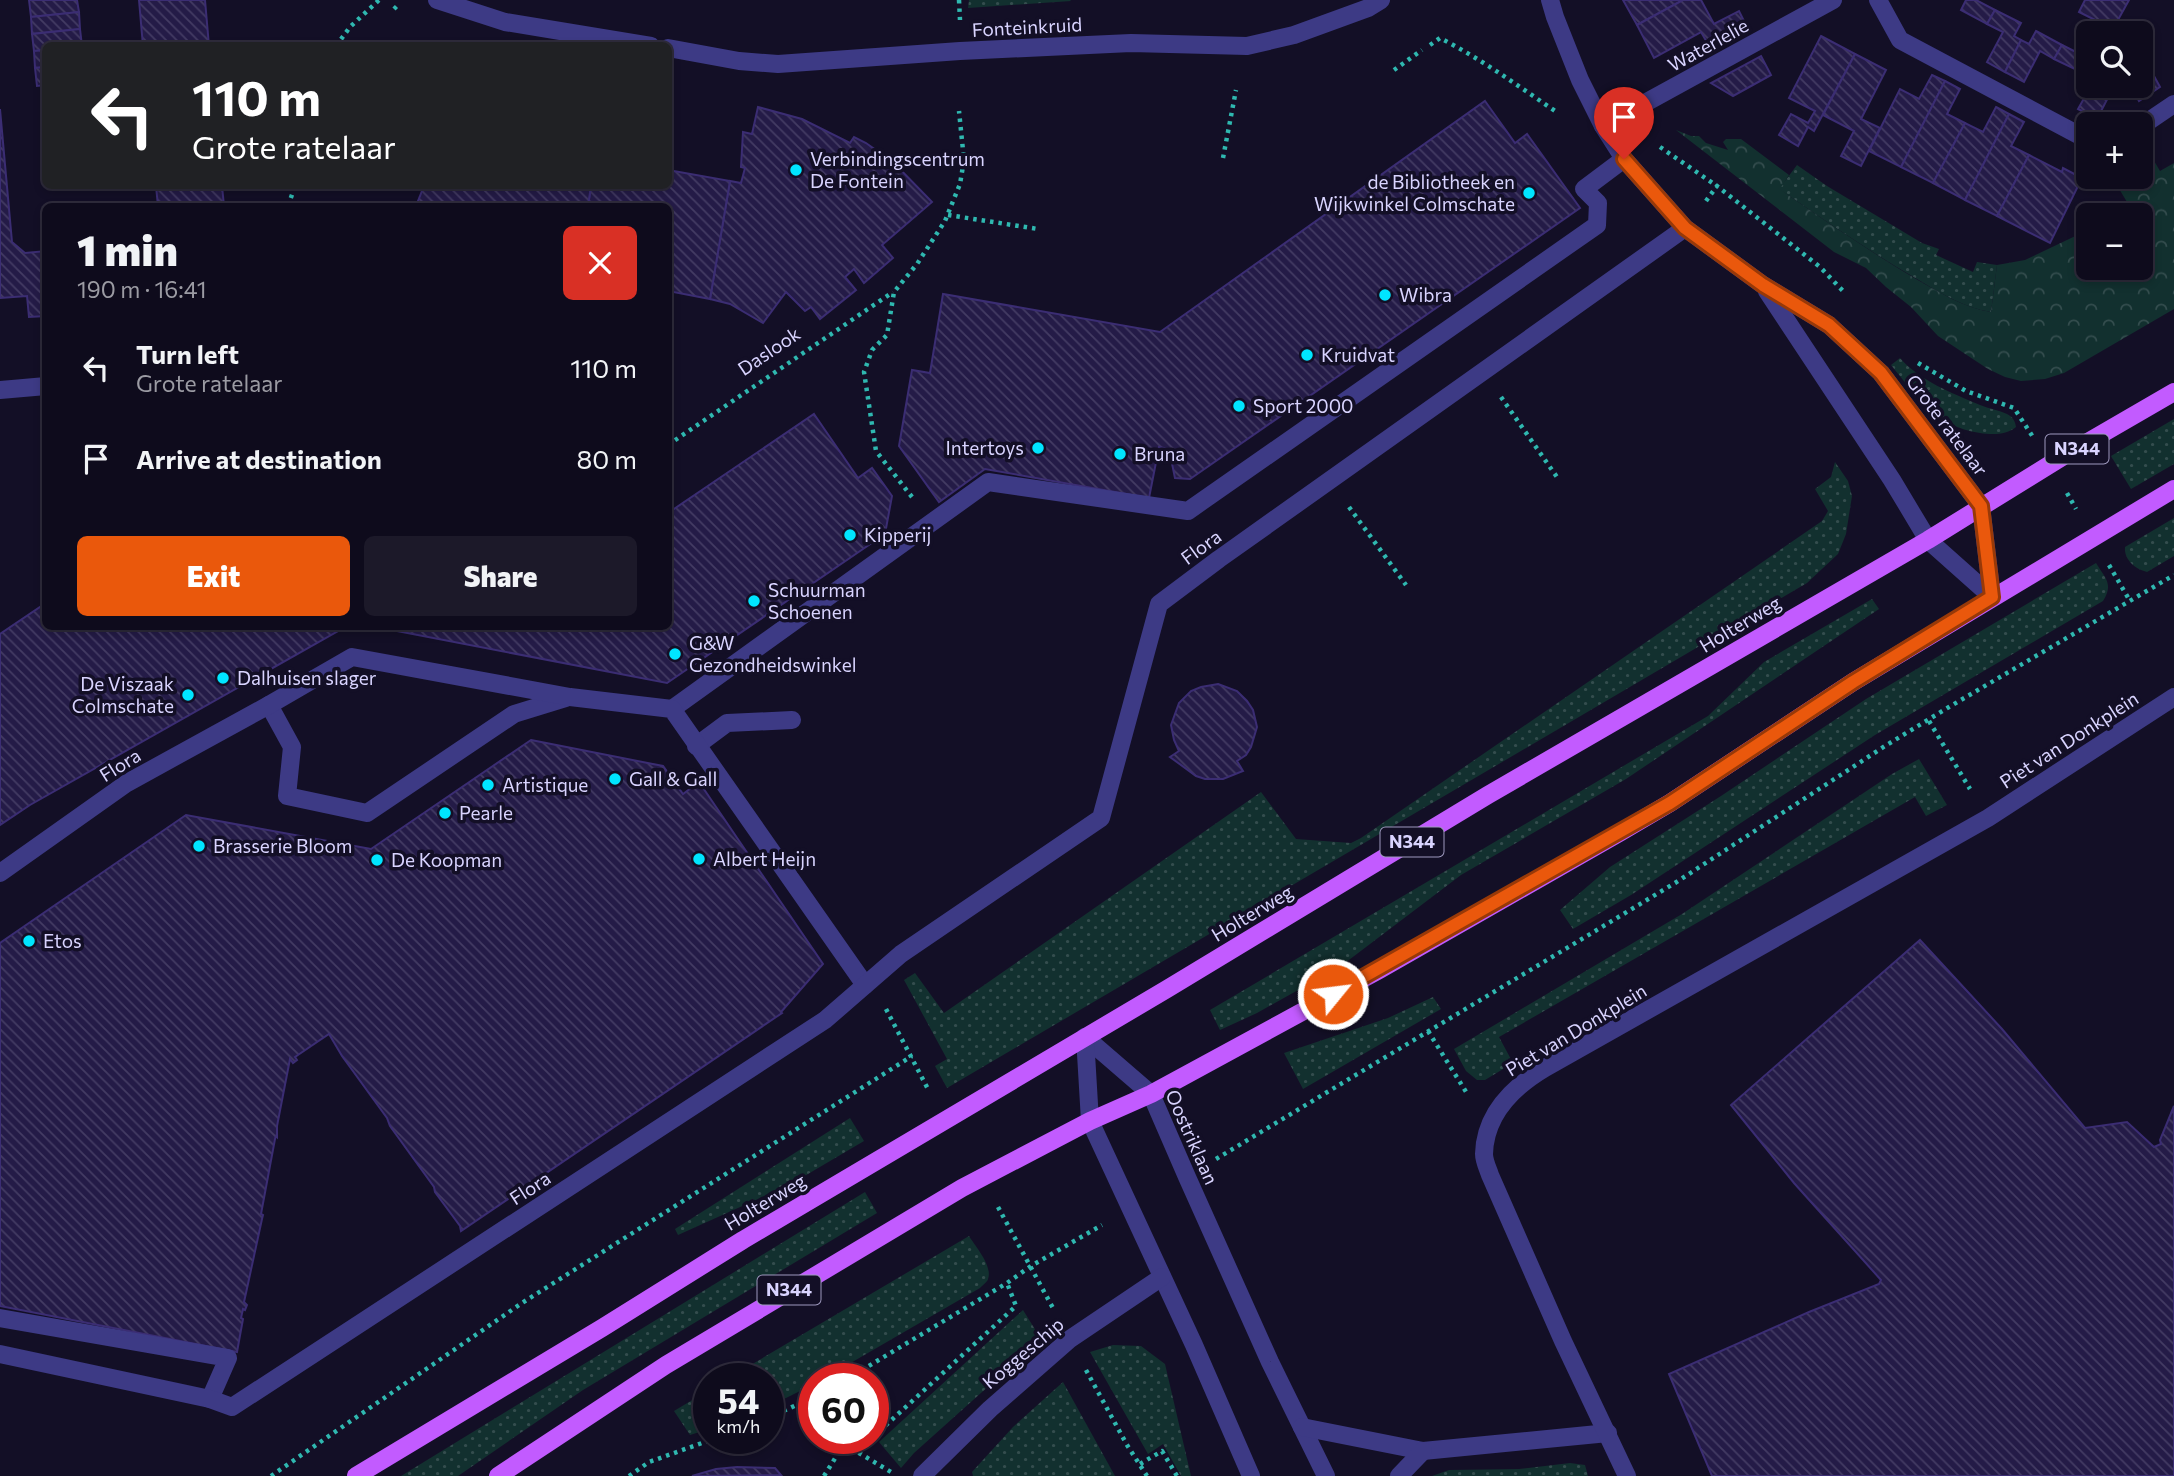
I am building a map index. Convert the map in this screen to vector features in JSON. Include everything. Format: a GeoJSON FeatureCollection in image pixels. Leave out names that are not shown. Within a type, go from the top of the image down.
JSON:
{"type":"FeatureCollection","features":[{"type":"Feature","properties":{"kind":"main road","name":"Holterweg"},"geometry":{"type":"LineString","coordinates":[[356,1476],[743,1240],[1488,795],[1928,540],[2174,392]]}},
{"type":"Feature","properties":{"kind":"main road","name":"N344"},"geometry":{"type":"LineString","coordinates":[[498,1476],[666,1364],[962,1188],[1090,1121],[1151,1094],[1379,970],[1621,832],[1670,803],[1853,682],[2174,489]]}},
{"type":"Feature","properties":{"kind":"street"},"geometry":{"type":"LineString","coordinates":[[437,0],[505,22],[626,42]]}},
{"type":"Feature","properties":{"kind":"street","name":"Fonteinkruid"},"geometry":{"type":"LineString","coordinates":[[672,49],[739,61],[778,64],[960,51],[1131,43],[1247,46],[1294,35],[1368,8],[1381,0]]}},
{"type":"Feature","properties":{"kind":"street","name":"Grote ratelaar"},"geometry":{"type":"LineString","coordinates":[[1550,0],[1575,67],[1603,126],[1624,159],[1685,228],[1763,285],[1829,325],[1881,373],[1981,506],[1992,597]]}},
{"type":"Feature","properties":{"kind":"street","name":"Waterlelie"},"geometry":{"type":"LineString","coordinates":[[1603,126],[1833,0]]}},
{"type":"Feature","properties":{"kind":"street"},"geometry":{"type":"LineString","coordinates":[[1878,0],[1900,40],[2076,133]]}},
{"type":"Feature","properties":{"kind":"street"},"geometry":{"type":"LineString","coordinates":[[2153,118],[2174,104]]}},
{"type":"Feature","properties":{"kind":"street","name":"Flora"},"geometry":{"type":"LineString","coordinates":[[0,873],[127,783],[352,656],[570,697],[672,709],[988,482],[1188,511],[1597,225],[1598,203],[1584,188],[1624,159]]}},
{"type":"Feature","properties":{"kind":"street","name":"Flora"},"geometry":{"type":"LineString","coordinates":[[0,1353],[210,1399],[232,1407],[825,1020],[901,954],[1101,818],[1158,604],[1685,228]]}},
{"type":"Feature","properties":{"kind":"street","name":"Grote ratelaar"},"geometry":{"type":"LineString","coordinates":[[1763,285],[1838,397],[1928,540],[1992,597]]}},
{"type":"Feature","properties":{"kind":"street"},"geometry":{"type":"LineString","coordinates":[[0,390],[42,386]]}},
{"type":"Feature","properties":{"kind":"street","name":"Flora"},"geometry":{"type":"LineString","coordinates":[[269,705],[292,747],[288,796],[367,813],[514,714],[570,697]]}},
{"type":"Feature","properties":{"kind":"street","name":"Piet van Donkplein"},"geometry":{"type":"LineString","coordinates":[[1627,1476],[1563,1341],[1484,1156],[1488,1128],[1508,1096],[1530,1077],[1988,818],[2174,697]]}},
{"type":"Feature","properties":{"kind":"street"},"geometry":{"type":"LineString","coordinates":[[672,709],[865,985]]}},
{"type":"Feature","properties":{"kind":"street"},"geometry":{"type":"LineString","coordinates":[[696,746],[727,723],[792,720]]}},
{"type":"Feature","properties":{"kind":"street"},"geometry":{"type":"LineString","coordinates":[[1084,1037],[1090,1121],[1251,1476]]}},
{"type":"Feature","properties":{"kind":"street","name":"Oostriklaan"},"geometry":{"type":"LineString","coordinates":[[1084,1037],[1151,1094],[1326,1476]]}},
{"type":"Feature","properties":{"kind":"street","name":"Koggeschip"},"geometry":{"type":"LineString","coordinates":[[922,1476],[990,1409],[1070,1339],[1162,1277]]}},
{"type":"Feature","properties":{"kind":"street"},"geometry":{"type":"LineString","coordinates":[[0,1318],[229,1358],[210,1399]]}},
{"type":"Feature","properties":{"kind":"street"},"geometry":{"type":"LineString","coordinates":[[1302,1427],[1423,1451],[1608,1433]]}},
{"type":"Feature","properties":{"kind":"street"},"geometry":{"type":"LineString","coordinates":[[1398,1476],[1423,1451]]}},
{"type":"Feature","properties":{"kind":"path"},"geometry":{"type":"LineString","coordinates":[[339,42],[350,27],[379,0]]}},
{"type":"Feature","properties":{"kind":"path"},"geometry":{"type":"LineString","coordinates":[[960,0],[960,23]]}},
{"type":"Feature","properties":{"kind":"path"},"geometry":{"type":"LineString","coordinates":[[1430,45],[1440,38],[1480,59],[1555,111]]}},
{"type":"Feature","properties":{"kind":"path"},"geometry":{"type":"LineString","coordinates":[[1394,70],[1422,50]]}},
{"type":"Feature","properties":{"kind":"path"},"geometry":{"type":"LineString","coordinates":[[1223,158],[1237,90]]}},
{"type":"Feature","properties":{"kind":"path"},"geometry":{"type":"LineString","coordinates":[[932,523],[876,451],[864,372],[872,350],[887,335],[894,292],[948,215],[960,184],[964,160],[960,111]]}},
{"type":"Feature","properties":{"kind":"path"},"geometry":{"type":"LineString","coordinates":[[948,215],[1038,229]]}},
{"type":"Feature","properties":{"kind":"path","name":"Daslook"},"geometry":{"type":"LineString","coordinates":[[672,442],[894,292]]}},
{"type":"Feature","properties":{"kind":"path"},"geometry":{"type":"LineString","coordinates":[[1483,371],[1559,480]]}},
{"type":"Feature","properties":{"kind":"path"},"geometry":{"type":"LineString","coordinates":[[1330,480],[1406,585]]}},
{"type":"Feature","properties":{"kind":"path"},"geometry":{"type":"LineString","coordinates":[[1187,1177],[1675,883],[1885,746],[2174,575]]}},
{"type":"Feature","properties":{"kind":"path"},"geometry":{"type":"LineString","coordinates":[[1929,720],[1988,818]]}},
{"type":"Feature","properties":{"kind":"path"},"geometry":{"type":"LineString","coordinates":[[271,1476],[522,1303],[912,1056],[882,1001],[865,985]]}},
{"type":"Feature","properties":{"kind":"path"},"geometry":{"type":"LineString","coordinates":[[1428,1031],[1488,1128]]}},
{"type":"Feature","properties":{"kind":"path"},"geometry":{"type":"LineString","coordinates":[[874,1363],[1130,1207]]}},
{"type":"Feature","properties":{"kind":"path"},"geometry":{"type":"LineString","coordinates":[[889,1422],[1016,1306],[1007,1283]]}},
{"type":"Feature","properties":{"kind":"path"},"geometry":{"type":"LineString","coordinates":[[629,1476],[649,1462],[693,1446]]}},
{"type":"Feature","properties":{"kind":"path"},"geometry":{"type":"LineString","coordinates":[[1140,1464],[1162,1451],[1177,1476]]}},
{"type":"Feature","properties":{"kind":"path"},"geometry":{"type":"LineString","coordinates":[[824,1476],[835,1454]]}},
{"type":"Feature","properties":{"kind":"path"},"geometry":{"type":"LineString","coordinates":[[860,1454],[897,1476]]}},
{"type":"Feature","properties":{"kind":"green space"},"geometry":{"type":"Polygon","coordinates":[[[969,0],[1070,0],[1071,1],[968,8],[969,0]]]}},
{"type":"Feature","properties":{"kind":"green space"},"geometry":{"type":"Polygon","coordinates":[[[1676,130],[1699,136],[1706,143],[1728,150],[1723,142],[1726,139],[1741,139],[1789,175],[1780,189],[1788,195],[1916,279],[1961,303],[1991,312],[1997,265],[2025,260],[2076,236],[2076,280],[2153,280],[2153,203],[2128,203],[2119,189],[2153,189],[2153,159],[2160,171],[2174,163],[2174,309],[2064,373],[2045,379],[2021,381],[1988,369],[1938,336],[1911,307],[1866,268],[1834,252],[1676,130]]]}},
{"type":"Feature","properties":{"kind":"green space"},"geometry":{"type":"Polygon","coordinates":[[[1797,165],[1922,243],[1939,249],[1936,255],[1973,272],[1977,262],[1997,265],[1991,312],[1962,303],[1935,290],[1867,249],[1779,189],[1797,165]]]}},
{"type":"Feature","properties":{"kind":"green space"},"geometry":{"type":"Polygon","coordinates":[[[1900,358],[1937,386],[2009,415],[2016,427],[2004,433],[1985,434],[1964,429],[1939,417],[1919,399],[1891,365],[1900,358]]]}},
{"type":"Feature","properties":{"kind":"green space"},"geometry":{"type":"Polygon","coordinates":[[[2174,419],[2174,464],[2131,489],[2111,456],[2174,419]]]}},
{"type":"Feature","properties":{"kind":"green space"},"geometry":{"type":"Polygon","coordinates":[[[1835,462],[1848,481],[1852,496],[1846,534],[1838,554],[1807,583],[947,1088],[935,1066],[947,1059],[904,980],[915,973],[944,1013],[1261,792],[1296,839],[1351,843],[1361,838],[1822,521],[1828,511],[1815,489],[1831,477],[1835,462]]]}},
{"type":"Feature","properties":{"kind":"green space"},"geometry":{"type":"Polygon","coordinates":[[[2174,518],[2174,556],[2147,572],[2138,569],[2126,556],[2125,547],[2174,518]]]}},
{"type":"Feature","properties":{"kind":"green space"},"geometry":{"type":"Polygon","coordinates":[[[2096,563],[2108,585],[2103,601],[1875,735],[1631,895],[1573,929],[1560,910],[1610,867],[1866,699],[2096,563]]]}},
{"type":"Feature","properties":{"kind":"green space"},"geometry":{"type":"Polygon","coordinates":[[[1872,599],[1879,609],[1626,779],[1461,875],[1341,966],[1257,1013],[1220,1030],[1210,1010],[1708,716],[1764,662],[1872,599]]]}},
{"type":"Feature","properties":{"kind":"green space"},"geometry":{"type":"Polygon","coordinates":[[[1919,759],[1947,805],[1926,816],[1915,797],[1499,1037],[1513,1063],[1485,1080],[1477,1080],[1466,1071],[1454,1049],[1682,914],[1892,774],[1919,759]]]}},
{"type":"Feature","properties":{"kind":"green space"},"geometry":{"type":"Polygon","coordinates":[[[1433,997],[1441,1009],[1303,1089],[1284,1053],[1388,1018],[1433,997]]]}},
{"type":"Feature","properties":{"kind":"green space"},"geometry":{"type":"Polygon","coordinates":[[[850,1118],[864,1141],[791,1184],[678,1235],[675,1229],[850,1118]]]}},
{"type":"Feature","properties":{"kind":"green space"},"geometry":{"type":"Polygon","coordinates":[[[865,1192],[877,1213],[583,1390],[458,1476],[401,1476],[865,1192]]]}},
{"type":"Feature","properties":{"kind":"green space"},"geometry":{"type":"Polygon","coordinates":[[[969,1236],[983,1256],[989,1274],[988,1280],[980,1288],[851,1363],[798,1363],[798,1392],[784,1399],[784,1363],[754,1363],[969,1236]]]}},
{"type":"Feature","properties":{"kind":"green space"},"geometry":{"type":"Polygon","coordinates":[[[1023,1310],[1041,1339],[914,1453],[901,1468],[889,1454],[889,1433],[1023,1310]]]}},
{"type":"Feature","properties":{"kind":"green space"},"geometry":{"type":"Polygon","coordinates":[[[1113,1345],[1141,1346],[1165,1364],[1191,1476],[1181,1476],[1163,1444],[1148,1454],[1090,1352],[1113,1345]]]}},
{"type":"Feature","properties":{"kind":"green space"},"geometry":{"type":"Polygon","coordinates":[[[1063,1382],[1115,1476],[973,1476],[972,1472],[1013,1427],[1063,1382]]]}},
{"type":"Feature","properties":{"kind":"green space"},"geometry":{"type":"Polygon","coordinates":[[[693,1400],[693,1434],[690,1435],[674,1411],[693,1400]]]}},
{"type":"Feature","properties":{"kind":"green space"},"geometry":{"type":"Polygon","coordinates":[[[1570,1463],[1585,1465],[1588,1476],[1432,1476],[1449,1470],[1519,1469],[1570,1463]]]}},
{"type":"Feature","properties":{"kind":"building"},"geometry":{"type":"Polygon","coordinates":[[[29,0],[77,0],[79,12],[31,17],[29,0]]]}},
{"type":"Feature","properties":{"kind":"building"},"geometry":{"type":"Polygon","coordinates":[[[139,0],[205,0],[209,42],[143,42],[139,0]]]}},
{"type":"Feature","properties":{"kind":"building"},"geometry":{"type":"Polygon","coordinates":[[[1623,0],[1683,0],[1637,25],[1623,0]]]}},
{"type":"Feature","properties":{"kind":"building"},"geometry":{"type":"Polygon","coordinates":[[[1683,0],[1701,0],[1714,24],[1739,11],[1749,31],[1712,51],[1701,32],[1654,58],[1637,25],[1683,0]]]}},
{"type":"Feature","properties":{"kind":"building"},"geometry":{"type":"Polygon","coordinates":[[[1966,0],[1976,0],[1995,10],[1987,24],[1961,10],[1966,0]]]}},
{"type":"Feature","properties":{"kind":"building"},"geometry":{"type":"Polygon","coordinates":[[[2085,0],[2129,0],[2117,21],[2097,21],[2079,12],[2085,0]]]}},
{"type":"Feature","properties":{"kind":"building"},"geometry":{"type":"Polygon","coordinates":[[[1995,10],[2021,23],[2014,36],[2021,40],[2005,72],[1987,62],[2003,32],[1987,24],[1995,10]]]}},
{"type":"Feature","properties":{"kind":"building"},"geometry":{"type":"Polygon","coordinates":[[[79,12],[80,29],[32,34],[31,17],[79,12]]]}},
{"type":"Feature","properties":{"kind":"building"},"geometry":{"type":"Polygon","coordinates":[[[80,29],[82,42],[42,42],[42,50],[34,51],[32,34],[80,29]]]}},
{"type":"Feature","properties":{"kind":"building"},"geometry":{"type":"Polygon","coordinates":[[[2036,31],[2062,45],[2054,59],[2040,51],[2024,82],[2005,72],[2021,40],[2029,44],[2036,31]]]}},
{"type":"Feature","properties":{"kind":"building"},"geometry":{"type":"Polygon","coordinates":[[[1821,36],[1855,54],[1814,131],[1808,127],[1798,146],[1779,135],[1791,114],[1808,123],[1815,111],[1789,98],[1821,36]]]}},
{"type":"Feature","properties":{"kind":"building"},"geometry":{"type":"Polygon","coordinates":[[[2062,45],[2076,52],[2076,70],[2054,59],[2062,45]]]}},
{"type":"Feature","properties":{"kind":"building"},"geometry":{"type":"Polygon","coordinates":[[[42,50],[42,67],[35,68],[34,51],[42,50]]]}},
{"type":"Feature","properties":{"kind":"building"},"geometry":{"type":"Polygon","coordinates":[[[1855,54],[1886,70],[1861,119],[1880,128],[1861,166],[1841,156],[1854,131],[1823,115],[1855,54]]]}},
{"type":"Feature","properties":{"kind":"building"},"geometry":{"type":"Polygon","coordinates":[[[1761,56],[1771,75],[1733,96],[1711,83],[1761,56]]]}},
{"type":"Feature","properties":{"kind":"building"},"geometry":{"type":"Polygon","coordinates":[[[42,67],[42,85],[37,86],[35,68],[42,67]]]}},
{"type":"Feature","properties":{"kind":"building"},"geometry":{"type":"Polygon","coordinates":[[[2153,74],[2160,87],[2153,92],[2153,74]]]}},
{"type":"Feature","properties":{"kind":"building"},"geometry":{"type":"Polygon","coordinates":[[[1932,75],[1945,81],[1901,167],[1869,151],[1900,89],[1919,99],[1932,75]]]}},
{"type":"Feature","properties":{"kind":"building"},"geometry":{"type":"Polygon","coordinates":[[[1945,81],[1960,89],[1947,114],[1965,123],[1933,183],[1901,167],[1945,81]]]}},
{"type":"Feature","properties":{"kind":"building"},"geometry":{"type":"Polygon","coordinates":[[[2084,98],[2108,98],[2101,112],[2084,112],[2078,109],[2084,98]]]}},
{"type":"Feature","properties":{"kind":"building"},"geometry":{"type":"Polygon","coordinates":[[[1485,101],[1515,143],[1527,134],[1580,208],[1190,479],[1175,478],[1169,449],[1159,447],[1149,498],[985,469],[939,502],[899,446],[912,370],[930,373],[943,294],[1160,332],[1485,101]]]}},
{"type":"Feature","properties":{"kind":"building"},"geometry":{"type":"Polygon","coordinates":[[[758,107],[802,119],[850,143],[854,137],[866,143],[893,162],[932,202],[882,245],[893,258],[864,283],[854,269],[845,277],[856,290],[820,319],[811,307],[805,311],[786,292],[763,323],[730,304],[710,299],[730,181],[741,183],[745,168],[741,167],[743,132],[752,134],[758,107]]]}},
{"type":"Feature","properties":{"kind":"building"},"geometry":{"type":"Polygon","coordinates":[[[1996,107],[2009,114],[1965,200],[1933,183],[1965,123],[1983,132],[1996,107]]]}},
{"type":"Feature","properties":{"kind":"building"},"geometry":{"type":"Polygon","coordinates":[[[0,109],[12,242],[25,253],[42,251],[42,316],[29,317],[27,296],[0,298],[0,109]]]}},
{"type":"Feature","properties":{"kind":"building"},"geometry":{"type":"Polygon","coordinates":[[[2009,114],[2024,122],[2011,146],[2029,155],[1997,216],[1965,200],[2009,114]]]}},
{"type":"Feature","properties":{"kind":"building"},"geometry":{"type":"Polygon","coordinates":[[[2029,155],[2062,172],[2063,168],[2076,175],[2077,189],[2050,243],[1997,216],[2029,155]]]}},
{"type":"Feature","properties":{"kind":"building"},"geometry":{"type":"Polygon","coordinates":[[[672,171],[730,181],[710,299],[672,292],[672,203],[588,203],[591,189],[672,189],[672,171]]]}},
{"type":"Feature","properties":{"kind":"building"},"geometry":{"type":"Polygon","coordinates":[[[156,189],[222,189],[224,203],[158,203],[156,189]]]}},
{"type":"Feature","properties":{"kind":"building"},"geometry":{"type":"Polygon","coordinates":[[[423,189],[591,189],[588,203],[417,203],[423,189]]]}},
{"type":"Feature","properties":{"kind":"building"},"geometry":{"type":"Polygon","coordinates":[[[814,414],[858,478],[872,468],[892,496],[885,534],[667,683],[392,630],[672,630],[672,510],[814,414]]]}},
{"type":"Feature","properties":{"kind":"building"},"geometry":{"type":"Polygon","coordinates":[[[42,606],[42,630],[340,630],[30,805],[0,825],[0,634],[42,606]]]}},
{"type":"Feature","properties":{"kind":"building"},"geometry":{"type":"Polygon","coordinates":[[[1218,684],[1237,691],[1247,701],[1253,710],[1257,727],[1251,747],[1246,755],[1237,761],[1243,771],[1223,779],[1205,779],[1196,776],[1170,757],[1179,751],[1171,725],[1179,703],[1191,691],[1218,684]]]}},
{"type":"Feature","properties":{"kind":"building"},"geometry":{"type":"Polygon","coordinates":[[[531,740],[663,766],[683,794],[699,782],[823,964],[782,1013],[461,1231],[329,1034],[295,1057],[297,1060],[293,1063],[290,1059],[261,1214],[263,1215],[244,1302],[247,1305],[241,1318],[243,1319],[237,1352],[0,1306],[0,943],[186,815],[371,849],[531,740]]]}},
{"type":"Feature","properties":{"kind":"building"},"geometry":{"type":"Polygon","coordinates":[[[1920,940],[2002,1029],[2085,1128],[2127,1122],[2154,1147],[2161,1144],[2160,1140],[2174,1106],[2174,1476],[1712,1476],[1669,1374],[1879,1284],[1881,1280],[1794,1183],[1731,1105],[1920,940]]]}},
{"type":"Feature","properties":{"kind":"building"},"geometry":{"type":"Polygon","coordinates":[[[775,1468],[781,1475],[692,1476],[716,1469],[775,1468]]]}},
{"type":"Feature","properties":{"kind":"place","name":"Verbindingscentrum De Fontein"},"geometry":{"type":"Point","coordinates":[796,170]}},
{"type":"Feature","properties":{"kind":"place","name":"de Bibliotheek en Wijkwinkel Colmschate"},"geometry":{"type":"Point","coordinates":[1529,193]}},
{"type":"Feature","properties":{"kind":"place","name":"Wibra"},"geometry":{"type":"Point","coordinates":[1385,295]}},
{"type":"Feature","properties":{"kind":"place","name":"Kruidvat"},"geometry":{"type":"Point","coordinates":[1307,355]}},
{"type":"Feature","properties":{"kind":"place","name":"Sport 2000"},"geometry":{"type":"Point","coordinates":[1239,406]}},
{"type":"Feature","properties":{"kind":"place","name":"Intertoys"},"geometry":{"type":"Point","coordinates":[1038,448]}},
{"type":"Feature","properties":{"kind":"place","name":"Bruna"},"geometry":{"type":"Point","coordinates":[1120,454]}},
{"type":"Feature","properties":{"kind":"place","name":"Kipperij"},"geometry":{"type":"Point","coordinates":[850,535]}},
{"type":"Feature","properties":{"kind":"place","name":"Schuurman Schoenen"},"geometry":{"type":"Point","coordinates":[754,601]}},
{"type":"Feature","properties":{"kind":"place","name":"G&W Gezondheidswinkel"},"geometry":{"type":"Point","coordinates":[675,654]}},
{"type":"Feature","properties":{"kind":"place","name":"Dalhuisen slager"},"geometry":{"type":"Point","coordinates":[223,678]}},
{"type":"Feature","properties":{"kind":"place","name":"De Viszaak Colmschate"},"geometry":{"type":"Point","coordinates":[188,695]}},
{"type":"Feature","properties":{"kind":"place","name":"Gall & Gall"},"geometry":{"type":"Point","coordinates":[615,779]}},
{"type":"Feature","properties":{"kind":"place","name":"Artistique"},"geometry":{"type":"Point","coordinates":[488,785]}},
{"type":"Feature","properties":{"kind":"place","name":"Pearle"},"geometry":{"type":"Point","coordinates":[445,813]}},
{"type":"Feature","properties":{"kind":"place","name":"Brasserie Bloom"},"geometry":{"type":"Point","coordinates":[199,846]}},
{"type":"Feature","properties":{"kind":"place","name":"Albert Heijn"},"geometry":{"type":"Point","coordinates":[699,859]}},
{"type":"Feature","properties":{"kind":"place","name":"De Koopman"},"geometry":{"type":"Point","coordinates":[377,860]}},
{"type":"Feature","properties":{"kind":"place","name":"Etos"},"geometry":{"type":"Point","coordinates":[29,941]}},
{"type":"Feature","properties":{"kind":"route"},"geometry":{"type":"LineString","coordinates":[[1333,994],[1670,803],[1853,682],[1992,597],[1981,506],[1881,373],[1829,325],[1763,285],[1685,228],[1624,159]]}}]}
